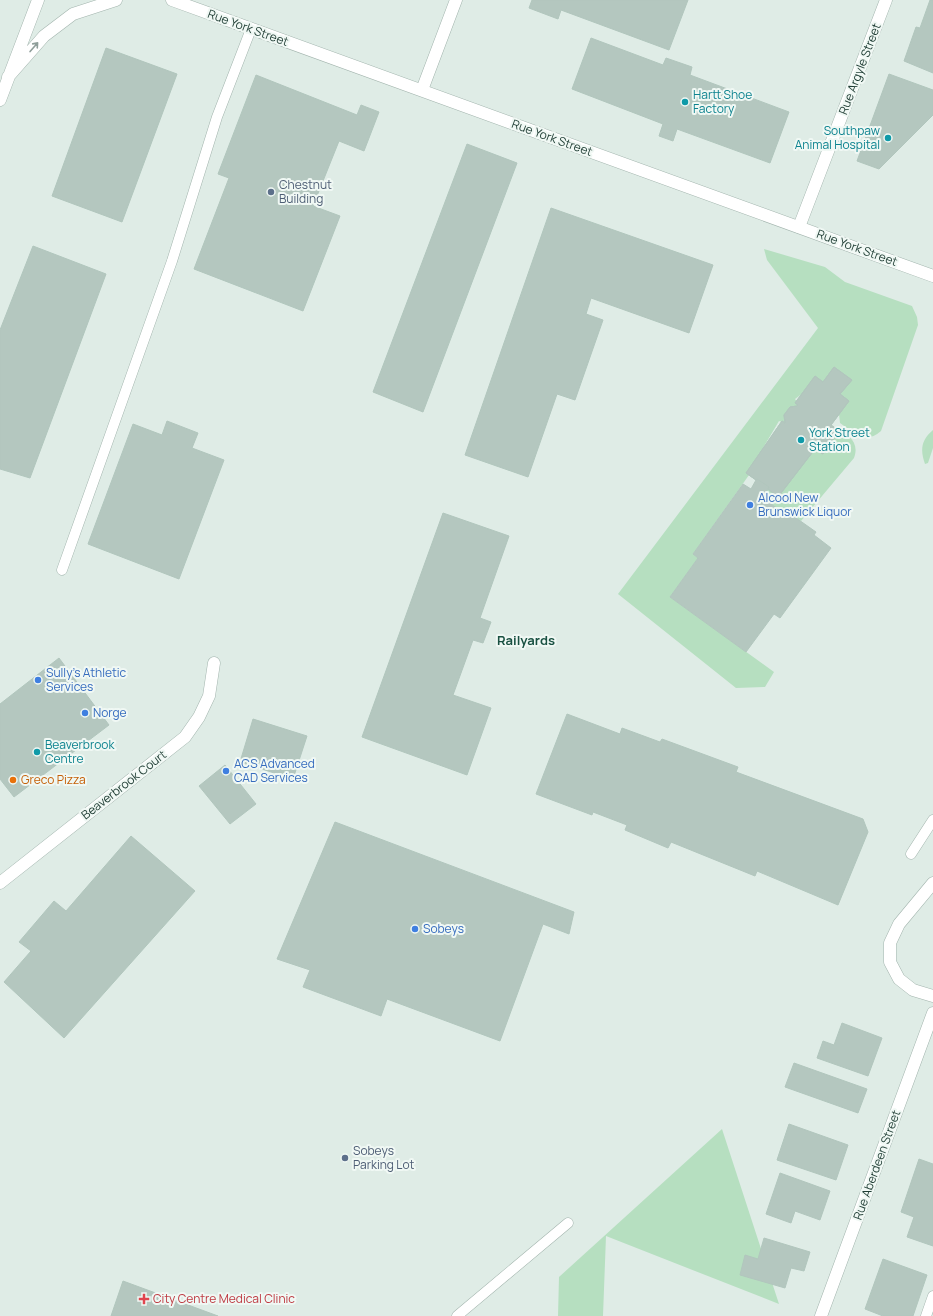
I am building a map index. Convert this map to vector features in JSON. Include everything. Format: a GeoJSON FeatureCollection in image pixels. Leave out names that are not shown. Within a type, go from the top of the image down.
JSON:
{"type":"FeatureCollection","features":[{"type":"Feature","properties":{"kind":"street"},"geometry":{"type":"LineString","coordinates":[[0,100],[38,0]]}},
{"type":"Feature","properties":{"kind":"street"},"geometry":{"type":"LineString","coordinates":[[8,77],[44,36],[73,14],[116,0]]}},
{"type":"Feature","properties":{"kind":"street","name":"Rue York Street"},"geometry":{"type":"LineString","coordinates":[[172,0],[933,276]]}},
{"type":"Feature","properties":{"kind":"street"},"geometry":{"type":"LineString","coordinates":[[422,90],[456,0]]}},
{"type":"Feature","properties":{"kind":"street","name":"Rue Argyle Street"},"geometry":{"type":"LineString","coordinates":[[799,227],[886,0]]}},
{"type":"Feature","properties":{"kind":"street","name":"Beaverbrook Court"},"geometry":{"type":"LineString","coordinates":[[0,883],[185,737],[200,717],[209,696],[214,663]]}},
{"type":"Feature","properties":{"kind":"street"},"geometry":{"type":"LineString","coordinates":[[933,883],[899,924],[890,944],[890,962],[899,979],[913,990],[933,996]]}},
{"type":"Feature","properties":{"kind":"street","name":"Rue Aberdeen Street"},"geometry":{"type":"LineString","coordinates":[[821,1316],[933,1014]]}},
{"type":"Feature","properties":{"kind":"lane"},"geometry":{"type":"LineString","coordinates":[[62,570],[172,261],[217,117],[251,29]]}},
{"type":"Feature","properties":{"kind":"lane"},"geometry":{"type":"LineString","coordinates":[[911,854],[933,820]]}},
{"type":"Feature","properties":{"kind":"lane"},"geometry":{"type":"LineString","coordinates":[[457,1316],[568,1223]]}},
{"type":"Feature","properties":{"kind":"lane"},"geometry":{"type":"LineString","coordinates":[[926,1316],[933,1296]]}},
{"type":"Feature","properties":{"kind":"green space"},"geometry":{"type":"Polygon","coordinates":[[[764,249],[825,267],[845,282],[912,306],[917,317],[918,325],[881,431],[870,437],[865,437],[855,434],[840,423],[839,414],[849,401],[840,394],[851,379],[834,367],[823,382],[815,376],[803,393],[795,399],[800,406],[790,407],[784,415],[787,424],[779,421],[763,449],[746,473],[749,475],[693,554],[698,558],[670,597],[774,672],[765,687],[736,688],[618,594],[818,328],[767,260],[764,249]]]}},
{"type":"Feature","properties":{"kind":"green space"},"geometry":{"type":"Polygon","coordinates":[[[837,427],[849,436],[854,443],[854,458],[801,521],[789,513],[787,516],[762,497],[768,489],[778,496],[830,428],[837,427]]]}},
{"type":"Feature","properties":{"kind":"green space"},"geometry":{"type":"Polygon","coordinates":[[[933,430],[933,448],[928,463],[925,464],[922,454],[924,441],[933,430]]]}},
{"type":"Feature","properties":{"kind":"green space"},"geometry":{"type":"Polygon","coordinates":[[[722,1129],[779,1304],[606,1236],[603,1316],[558,1316],[559,1277],[722,1129]]]}},
{"type":"Feature","properties":{"kind":"building"},"geometry":{"type":"Polygon","coordinates":[[[532,0],[688,0],[669,50],[561,10],[558,19],[529,8],[532,0]]]}},
{"type":"Feature","properties":{"kind":"building"},"geometry":{"type":"Polygon","coordinates":[[[930,0],[933,0],[933,73],[904,61],[916,27],[920,28],[930,0]]]}},
{"type":"Feature","properties":{"kind":"building","name":"Hartt Shoe Factory"},"geometry":{"type":"Polygon","coordinates":[[[591,38],[663,65],[666,58],[692,67],[690,75],[789,112],[770,163],[677,129],[673,141],[659,136],[663,124],[572,89],[591,38]]]}},
{"type":"Feature","properties":{"kind":"building"},"geometry":{"type":"Polygon","coordinates":[[[106,48],[177,74],[122,222],[52,196],[106,48]]]}},
{"type":"Feature","properties":{"kind":"building","name":"Southpaw Animal Hospital"},"geometry":{"type":"Polygon","coordinates":[[[889,74],[933,90],[933,115],[879,169],[857,161],[889,74]]]}},
{"type":"Feature","properties":{"kind":"building","name":"Chestnut Building"},"geometry":{"type":"Polygon","coordinates":[[[256,75],[357,115],[361,105],[379,112],[364,151],[339,141],[313,206],[340,216],[303,311],[194,269],[229,178],[218,174],[256,75]]]}},
{"type":"Feature","properties":{"kind":"building"},"geometry":{"type":"Polygon","coordinates":[[[467,144],[517,163],[423,412],[373,392],[467,144]]]}},
{"type":"Feature","properties":{"kind":"building"},"geometry":{"type":"Polygon","coordinates":[[[551,208],[713,265],[689,333],[591,298],[586,314],[603,320],[575,400],[557,394],[528,477],[465,455],[551,208]]]}},
{"type":"Feature","properties":{"kind":"building"},"geometry":{"type":"Polygon","coordinates":[[[33,246],[106,274],[30,478],[0,469],[0,330],[33,246]]]}},
{"type":"Feature","properties":{"kind":"building","name":"Alcool New Brunswick Liquor"},"geometry":{"type":"Polygon","coordinates":[[[834,367],[852,380],[840,394],[849,401],[831,425],[839,431],[823,454],[815,449],[778,497],[768,489],[762,497],[787,516],[789,513],[816,532],[814,535],[831,548],[780,618],[774,614],[746,652],[670,597],[698,558],[693,554],[743,484],[751,489],[756,480],[746,473],[782,421],[785,423],[784,415],[790,407],[798,405],[795,403],[815,376],[823,382],[834,367]]]}},
{"type":"Feature","properties":{"kind":"building","name":"York Street Station"},"geometry":{"type":"Polygon","coordinates":[[[834,367],[852,380],[840,394],[849,401],[831,425],[839,431],[823,454],[815,449],[778,497],[768,489],[769,487],[746,473],[782,421],[785,423],[784,415],[790,407],[798,405],[795,403],[815,376],[823,382],[834,367]]]}},
{"type":"Feature","properties":{"kind":"building"},"geometry":{"type":"Polygon","coordinates":[[[167,421],[198,433],[192,448],[224,460],[179,579],[88,544],[133,424],[162,435],[167,421]]]}},
{"type":"Feature","properties":{"kind":"building"},"geometry":{"type":"Polygon","coordinates":[[[443,513],[509,536],[480,618],[491,622],[483,643],[473,640],[453,695],[491,708],[467,775],[362,737],[443,513]]]}},
{"type":"Feature","properties":{"kind":"building","name":"Beaverbrook Centre"},"geometry":{"type":"Polygon","coordinates":[[[59,658],[109,725],[14,797],[0,779],[0,704],[59,658]]]}},
{"type":"Feature","properties":{"kind":"building"},"geometry":{"type":"Polygon","coordinates":[[[567,714],[620,734],[622,728],[660,742],[662,739],[738,767],[736,772],[863,819],[868,832],[838,905],[757,871],[755,876],[671,842],[668,848],[625,830],[627,825],[593,812],[592,815],[536,794],[567,714]]]}},
{"type":"Feature","properties":{"kind":"building"},"geometry":{"type":"Polygon","coordinates":[[[253,719],[307,736],[293,779],[240,762],[253,719]]]}},
{"type":"Feature","properties":{"kind":"building"},"geometry":{"type":"Polygon","coordinates":[[[225,765],[256,804],[230,824],[199,786],[225,765]]]}},
{"type":"Feature","properties":{"kind":"building","name":"Sobeys"},"geometry":{"type":"Polygon","coordinates":[[[335,822],[574,912],[569,934],[543,924],[500,1041],[387,999],[381,1016],[303,987],[310,970],[277,959],[335,822]]]}},
{"type":"Feature","properties":{"kind":"building"},"geometry":{"type":"Polygon","coordinates":[[[131,836],[195,891],[64,1038],[4,982],[31,951],[19,942],[54,901],[66,911],[131,836]]]}},
{"type":"Feature","properties":{"kind":"building"},"geometry":{"type":"Polygon","coordinates":[[[842,1023],[882,1038],[868,1076],[817,1058],[823,1041],[834,1045],[842,1023]]]}},
{"type":"Feature","properties":{"kind":"building"},"geometry":{"type":"Polygon","coordinates":[[[794,1063],[867,1089],[858,1113],[785,1087],[794,1063]]]}},
{"type":"Feature","properties":{"kind":"building"},"geometry":{"type":"Polygon","coordinates":[[[789,1124],[848,1145],[836,1180],[777,1160],[789,1124]]]}},
{"type":"Feature","properties":{"kind":"building"},"geometry":{"type":"Polygon","coordinates":[[[919,1159],[933,1164],[933,1246],[907,1237],[914,1217],[901,1212],[919,1159]]]}},
{"type":"Feature","properties":{"kind":"building"},"geometry":{"type":"Polygon","coordinates":[[[780,1173],[830,1191],[820,1220],[795,1211],[791,1223],[766,1214],[780,1173]]]}},
{"type":"Feature","properties":{"kind":"building"},"geometry":{"type":"Polygon","coordinates":[[[764,1238],[810,1252],[804,1271],[791,1268],[785,1288],[740,1275],[745,1255],[758,1259],[764,1238]]]}},
{"type":"Feature","properties":{"kind":"building"},"geometry":{"type":"Polygon","coordinates":[[[883,1259],[927,1275],[913,1316],[883,1316],[865,1309],[883,1259]]]}},
{"type":"Feature","properties":{"kind":"building","name":"City Centre Medical Clinic"},"geometry":{"type":"Polygon","coordinates":[[[123,1281],[218,1316],[111,1316],[123,1281]]]}},
{"type":"Feature","properties":{"kind":"place","name":"Hartt Shoe Factory"},"geometry":{"type":"Point","coordinates":[685,102]}},
{"type":"Feature","properties":{"kind":"place","name":"Southpaw Animal Hospital"},"geometry":{"type":"Point","coordinates":[888,138]}},
{"type":"Feature","properties":{"kind":"place","name":"Chestnut Building"},"geometry":{"type":"Point","coordinates":[271,192]}},
{"type":"Feature","properties":{"kind":"place","name":"York Street Station"},"geometry":{"type":"Point","coordinates":[801,440]}},
{"type":"Feature","properties":{"kind":"place","name":"Alcool New Brunswick Liquor"},"geometry":{"type":"Point","coordinates":[750,505]}},
{"type":"Feature","properties":{"kind":"place","name":"Sully's Athletic Services"},"geometry":{"type":"Point","coordinates":[38,680]}},
{"type":"Feature","properties":{"kind":"place","name":"Norge"},"geometry":{"type":"Point","coordinates":[85,713]}},
{"type":"Feature","properties":{"kind":"place","name":"Beaverbrook Centre"},"geometry":{"type":"Point","coordinates":[37,752]}},
{"type":"Feature","properties":{"kind":"place","name":"ACS Advanced CAD Services"},"geometry":{"type":"Point","coordinates":[226,771]}},
{"type":"Feature","properties":{"kind":"place","name":"Greco Pizza"},"geometry":{"type":"Point","coordinates":[13,780]}},
{"type":"Feature","properties":{"kind":"place","name":"Sobeys"},"geometry":{"type":"Point","coordinates":[415,929]}},
{"type":"Feature","properties":{"kind":"place","name":"Sobeys Parking Lot"},"geometry":{"type":"Point","coordinates":[345,1158]}},
{"type":"Feature","properties":{"kind":"place","name":"City Centre Medical Clinic"},"geometry":{"type":"Point","coordinates":[144,1299]}},
{"type":"Feature","properties":{"kind":"district","name":"Railyards"},"geometry":{"type":"Point","coordinates":[526,640]}}]}
